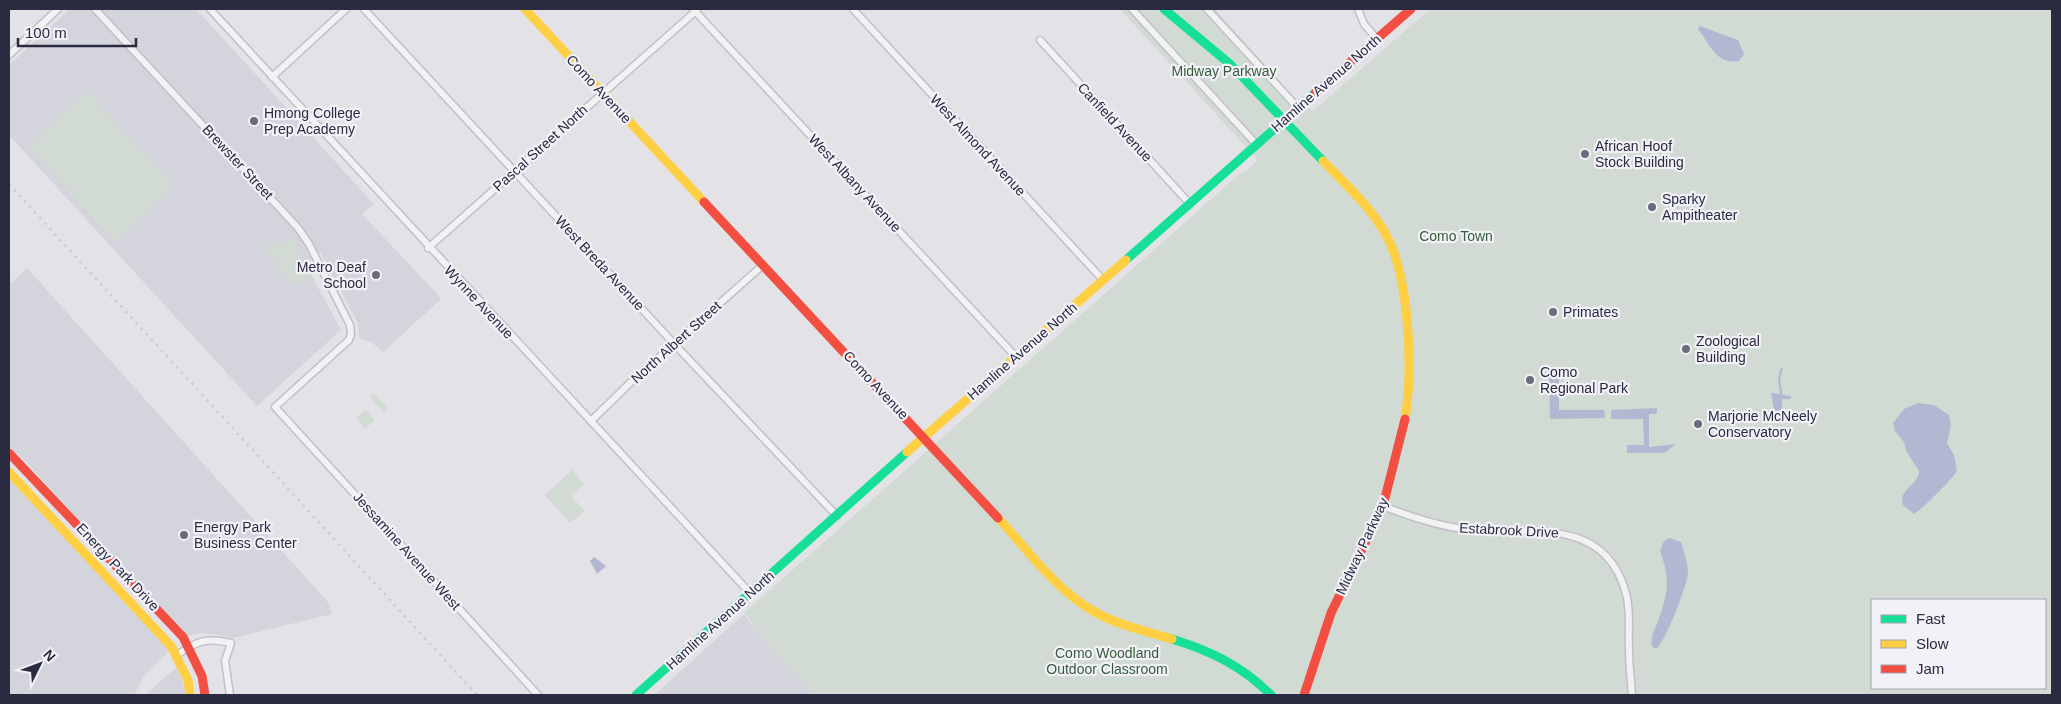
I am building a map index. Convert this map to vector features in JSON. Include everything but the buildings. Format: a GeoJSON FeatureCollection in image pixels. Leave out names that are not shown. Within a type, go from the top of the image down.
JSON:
{"type":"FeatureCollection","features":[{"type":"Feature","properties":{"kind":"street"},"geometry":{"type":"LineString","coordinates":[[9,55],[58,9]]}},
{"type":"Feature","properties":{"kind":"street","name":"Brewster Street"},"geometry":{"type":"LineString","coordinates":[[95,9],[298,228],[346,317],[351,334],[349,340],[275,407]]}},
{"type":"Feature","properties":{"kind":"street","name":"Wynne Avenue"},"geometry":{"type":"LineString","coordinates":[[210,9],[428,248],[750,593]]}},
{"type":"Feature","properties":{"kind":"street"},"geometry":{"type":"LineString","coordinates":[[272,77],[346,9]]}},
{"type":"Feature","properties":{"kind":"street","name":"West Breda Avenue"},"geometry":{"type":"LineString","coordinates":[[364,9],[837,516]]}},
{"type":"Feature","properties":{"kind":"street","name":"Como Avenue"},"geometry":{"type":"LineString","coordinates":[[525,9],[762,265],[924,436],[1053,578],[1077,600],[1108,618],[1226,658],[1249,673],[1271,695]]}},
{"type":"Feature","properties":{"kind":"street","name":"West Almond Avenue"},"geometry":{"type":"LineString","coordinates":[[853,9],[1103,280]]}},
{"type":"Feature","properties":{"kind":"street"},"geometry":{"type":"LineString","coordinates":[[1132,9],[1257,145]]}},
{"type":"Feature","properties":{"kind":"street","name":"Midway Parkway"},"geometry":{"type":"LineString","coordinates":[[1164,9],[1230,64],[1370,212],[1390,244],[1398,266],[1409,340],[1408,401],[1402,438],[1383,506],[1331,614],[1304,695]]}},
{"type":"Feature","properties":{"kind":"street"},"geometry":{"type":"LineString","coordinates":[[1207,9],[1298,108]]}},
{"type":"Feature","properties":{"kind":"street"},"geometry":{"type":"LineString","coordinates":[[1358,9],[1364,24],[1377,39]]}},
{"type":"Feature","properties":{"kind":"street","name":"Hamline Avenue North"},"geometry":{"type":"LineString","coordinates":[[636,695],[924,436],[1411,9]]}},
{"type":"Feature","properties":{"kind":"street","name":"Pascal Street North"},"geometry":{"type":"LineString","coordinates":[[428,248],[695,10]]}},
{"type":"Feature","properties":{"kind":"street","name":"West Albany Avenue"},"geometry":{"type":"LineString","coordinates":[[695,10],[1016,357]]}},
{"type":"Feature","properties":{"kind":"street","name":"Canfield Avenue"},"geometry":{"type":"LineString","coordinates":[[1040,40],[1190,204]]}},
{"type":"Feature","properties":{"kind":"street","name":"North Albert Street"},"geometry":{"type":"LineString","coordinates":[[591,421],[674,343],[762,265]]}},
{"type":"Feature","properties":{"kind":"street","name":"Jessamine Avenue West"},"geometry":{"type":"LineString","coordinates":[[275,407],[538,695]]}},
{"type":"Feature","properties":{"kind":"street","name":"Energy Park Drive"},"geometry":{"type":"LineString","coordinates":[[9,453],[170,623],[189,647],[202,676],[205,695]]}},
{"type":"Feature","properties":{"kind":"street","name":"Energy Park Drive"},"geometry":{"type":"LineString","coordinates":[[9,472],[162,636],[177,655],[188,680],[190,695]]}},
{"type":"Feature","properties":{"kind":"street","name":"Estabrook Drive"},"geometry":{"type":"LineString","coordinates":[[1383,506],[1432,522],[1462,528],[1495,532],[1552,531],[1568,533],[1584,540],[1602,552],[1617,570],[1625,590],[1629,610],[1632,695]]}},
{"type":"Feature","properties":{"kind":"street"},"geometry":{"type":"LineString","coordinates":[[177,655],[203,640],[214,639],[231,643],[225,661],[230,695]]}},
{"type":"Feature","properties":{"kind":"shaded area"},"geometry":{"type":"Polygon","coordinates":[[[70,9],[196,9],[374,204],[362,214],[441,298],[439,301],[383,352],[371,342],[359,338],[358,323],[320,252],[306,265],[341,330],[257,406],[9,135],[9,65],[70,9]]]}},
{"type":"Feature","properties":{"kind":"shaded area"},"geometry":{"type":"Polygon","coordinates":[[[27,268],[327,601],[332,614],[233,638],[204,633],[186,636],[26,462],[9,447],[9,285],[27,268]]]}},
{"type":"Feature","properties":{"kind":"shaded area"},"geometry":{"type":"Polygon","coordinates":[[[9,478],[165,644],[169,651],[144,676],[134,695],[9,695],[9,478]]]}},
{"type":"Feature","properties":{"kind":"shaded area"},"geometry":{"type":"Polygon","coordinates":[[[744,614],[752,626],[815,695],[654,695],[744,614]]]}},
{"type":"Feature","properties":{"kind":"shaded area"},"geometry":{"type":"Polygon","coordinates":[[[178,666],[186,695],[145,695],[178,666]]]}},
{"type":"Feature","properties":{"kind":"green space","name":"Como Regional Park"},"geometry":{"type":"Polygon","coordinates":[[[1120,9],[1215,9],[1295,98],[1313,111],[1430,9],[2052,9],[2052,695],[815,695],[752,626],[750,619],[744,613],[1242,172],[1246,171],[1258,160],[1120,9]]]}},
{"type":"Feature","properties":{"kind":"green space"},"geometry":{"type":"Polygon","coordinates":[[[87,91],[175,187],[115,242],[27,146],[87,91]]]}},
{"type":"Feature","properties":{"kind":"green space"},"geometry":{"type":"Polygon","coordinates":[[[291,237],[312,277],[294,286],[259,241],[267,245],[275,245],[291,237]]]}},
{"type":"Feature","properties":{"kind":"green space"},"geometry":{"type":"Polygon","coordinates":[[[374,393],[388,409],[384,413],[370,397],[374,393]]]}},
{"type":"Feature","properties":{"kind":"green space"},"geometry":{"type":"Polygon","coordinates":[[[366,410],[375,420],[365,429],[356,418],[366,410]]]}},
{"type":"Feature","properties":{"kind":"green space"},"geometry":{"type":"Polygon","coordinates":[[[572,470],[584,484],[571,496],[585,511],[570,523],[545,495],[572,470]]]}},
{"type":"Feature","properties":{"kind":"water"},"geometry":{"type":"Polygon","coordinates":[[[1700,26],[1738,40],[1744,54],[1739,61],[1725,60],[1719,57],[1698,29],[1700,26]]]}},
{"type":"Feature","properties":{"kind":"water"},"geometry":{"type":"Polygon","coordinates":[[[1783,368],[1780,381],[1783,395],[1791,396],[1791,399],[1782,399],[1782,412],[1779,416],[1774,410],[1771,393],[1780,394],[1778,380],[1780,369],[1783,368]]]}},
{"type":"Feature","properties":{"kind":"water"},"geometry":{"type":"Polygon","coordinates":[[[1549,373],[1559,373],[1559,410],[1604,410],[1605,418],[1550,419],[1549,373]]]}},
{"type":"Feature","properties":{"kind":"water"},"geometry":{"type":"Polygon","coordinates":[[[1918,403],[1934,405],[1949,415],[1951,425],[1947,443],[1954,455],[1957,470],[1937,494],[1914,514],[1903,505],[1902,500],[1903,495],[1916,480],[1919,471],[1906,451],[1904,442],[1895,431],[1893,423],[1904,409],[1918,403]]]}},
{"type":"Feature","properties":{"kind":"water"},"geometry":{"type":"Polygon","coordinates":[[[1657,408],[1657,414],[1649,414],[1649,447],[1676,444],[1664,453],[1627,453],[1627,445],[1644,445],[1643,419],[1611,419],[1611,410],[1657,408]]]}},
{"type":"Feature","properties":{"kind":"water"},"geometry":{"type":"Polygon","coordinates":[[[1669,538],[1681,542],[1687,561],[1688,573],[1675,614],[1665,636],[1656,649],[1652,646],[1652,637],[1664,604],[1667,588],[1666,571],[1660,551],[1664,541],[1669,538]]]}},
{"type":"Feature","properties":{"kind":"water"},"geometry":{"type":"Polygon","coordinates":[[[594,557],[606,566],[597,574],[590,561],[594,557]]]}},
{"type":"Feature","properties":{"kind":"railway"},"geometry":{"type":"LineString","coordinates":[[9,184],[477,695]]}},
{"type":"Feature","properties":{"kind":"traffic: fast"},"geometry":{"type":"LineString","coordinates":[[1164,9],[1230,64],[1323,161]]}},
{"type":"Feature","properties":{"kind":"traffic: fast"},"geometry":{"type":"LineString","coordinates":[[1126,260],[1315,93]]}},
{"type":"Feature","properties":{"kind":"traffic: fast"},"geometry":{"type":"LineString","coordinates":[[636,695],[907,452]]}},
{"type":"Feature","properties":{"kind":"traffic: fast"},"geometry":{"type":"LineString","coordinates":[[1172,639],[1213,654],[1249,676],[1271,695]]}},
{"type":"Feature","properties":{"kind":"traffic: slow"},"geometry":{"type":"LineString","coordinates":[[525,9],[704,202]]}},
{"type":"Feature","properties":{"kind":"traffic: slow"},"geometry":{"type":"LineString","coordinates":[[1323,161],[1356,195],[1379,223],[1393,251],[1400,273],[1409,350],[1405,419]]}},
{"type":"Feature","properties":{"kind":"traffic: slow"},"geometry":{"type":"LineString","coordinates":[[907,452],[1126,260]]}},
{"type":"Feature","properties":{"kind":"traffic: slow"},"geometry":{"type":"LineString","coordinates":[[9,472],[171,646],[188,680],[190,695]]}},
{"type":"Feature","properties":{"kind":"traffic: slow"},"geometry":{"type":"LineString","coordinates":[[998,518],[1042,568],[1079,602],[1112,620],[1172,639]]}},
{"type":"Feature","properties":{"kind":"traffic: jam"},"geometry":{"type":"LineString","coordinates":[[1315,93],[1411,9]]}},
{"type":"Feature","properties":{"kind":"traffic: jam"},"geometry":{"type":"LineString","coordinates":[[704,202],[998,518]]}},
{"type":"Feature","properties":{"kind":"traffic: jam"},"geometry":{"type":"LineString","coordinates":[[1304,695],[1331,613],[1383,506],[1405,419]]}},
{"type":"Feature","properties":{"kind":"traffic: jam"},"geometry":{"type":"LineString","coordinates":[[9,453],[183,637],[202,676],[205,695]]}},
{"type":"Feature","properties":{"kind":"place","name":"Hmong College Prep Academy"},"geometry":{"type":"Point","coordinates":[254,121]}},
{"type":"Feature","properties":{"kind":"place","name":"African Hoof Stock Building"},"geometry":{"type":"Point","coordinates":[1585,154]}},
{"type":"Feature","properties":{"kind":"place","name":"Sparky Ampitheater"},"geometry":{"type":"Point","coordinates":[1652,207]}},
{"type":"Feature","properties":{"kind":"place","name":"Metro Deaf School"},"geometry":{"type":"Point","coordinates":[376,275]}},
{"type":"Feature","properties":{"kind":"place","name":"Primates"},"geometry":{"type":"Point","coordinates":[1553,312]}},
{"type":"Feature","properties":{"kind":"place","name":"Zoological Building"},"geometry":{"type":"Point","coordinates":[1686,349]}},
{"type":"Feature","properties":{"kind":"place","name":"Como Regional Park"},"geometry":{"type":"Point","coordinates":[1530,380]}},
{"type":"Feature","properties":{"kind":"place","name":"Marjorie McNeely Conservatory"},"geometry":{"type":"Point","coordinates":[1698,424]}},
{"type":"Feature","properties":{"kind":"place","name":"Energy Park Business Center"},"geometry":{"type":"Point","coordinates":[184,535]}},
{"type":"Feature","properties":{"kind":"park label","name":"Como Town"},"geometry":{"type":"Point","coordinates":[1456,236]}},
{"type":"Feature","properties":{"kind":"park label","name":"Como Woodland Outdoor Classroom"},"geometry":{"type":"Point","coordinates":[1107,662]}}]}
